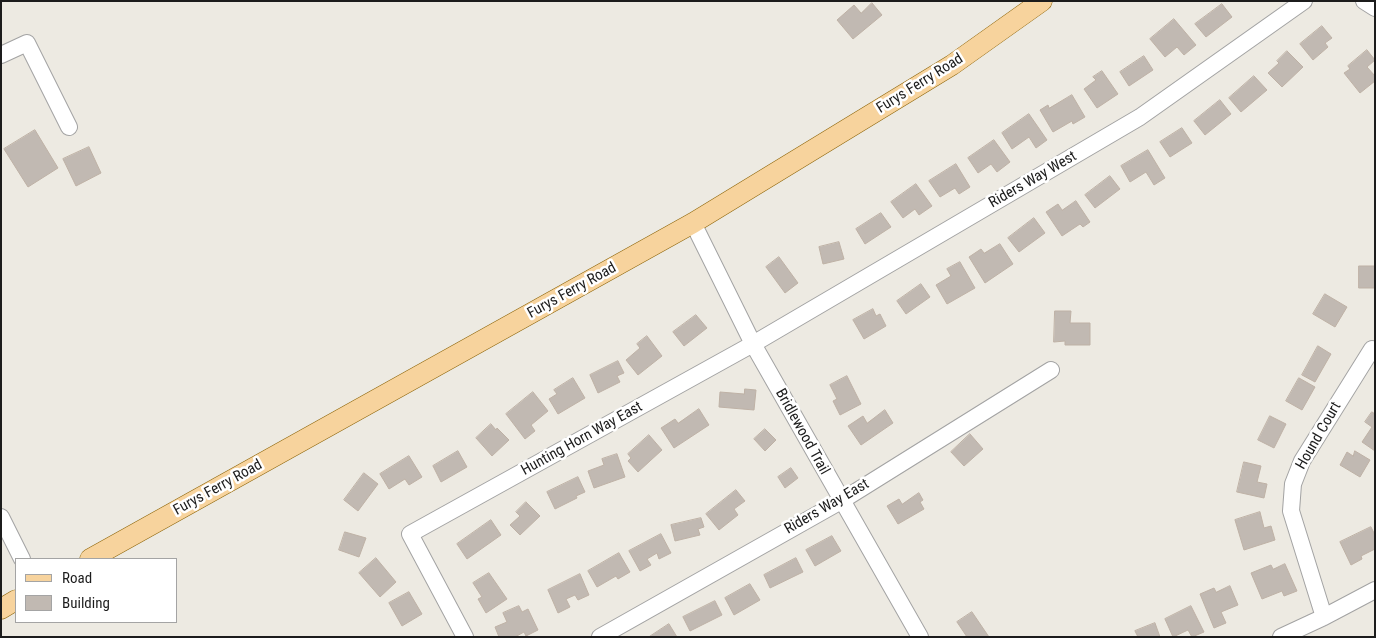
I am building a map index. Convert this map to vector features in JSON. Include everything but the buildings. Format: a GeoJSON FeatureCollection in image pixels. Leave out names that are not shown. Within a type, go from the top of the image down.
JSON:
{"type":"FeatureCollection","features":[{"type":"Feature","properties":{"kind":"main road","name":"Furys Ferry Road"},"geometry":{"type":"LineString","coordinates":[[92,558],[694,223],[952,66],[1042,1]]}},
{"type":"Feature","properties":{"kind":"main road"},"geometry":{"type":"LineString","coordinates":[[1,609],[15,601]]}},
{"type":"Feature","properties":{"kind":"street","name":"Riders Way West"},"geometry":{"type":"LineString","coordinates":[[753,344],[1140,117],[1304,1]]}},
{"type":"Feature","properties":{"kind":"street"},"geometry":{"type":"LineString","coordinates":[[1364,1],[1375,8]]}},
{"type":"Feature","properties":{"kind":"street"},"geometry":{"type":"LineString","coordinates":[[1,56],[27,43],[69,127]]}},
{"type":"Feature","properties":{"kind":"street","name":"Bridlewood Trail"},"geometry":{"type":"LineString","coordinates":[[694,223],[753,344],[920,637]]}},
{"type":"Feature","properties":{"kind":"street","name":"Hunting Horn Way East"},"geometry":{"type":"LineString","coordinates":[[465,637],[410,534],[753,344]]}},
{"type":"Feature","properties":{"kind":"street","name":"Hound Court"},"geometry":{"type":"LineString","coordinates":[[1324,617],[1291,511],[1293,484],[1302,460],[1372,349]]}},
{"type":"Feature","properties":{"kind":"street","name":"Riders Way East"},"geometry":{"type":"LineString","coordinates":[[600,637],[841,501],[1051,370]]}},
{"type":"Feature","properties":{"kind":"street"},"geometry":{"type":"LineString","coordinates":[[1,517],[22,558]]}},
{"type":"Feature","properties":{"kind":"street"},"geometry":{"type":"LineString","coordinates":[[1281,637],[1375,590]]}}]}
